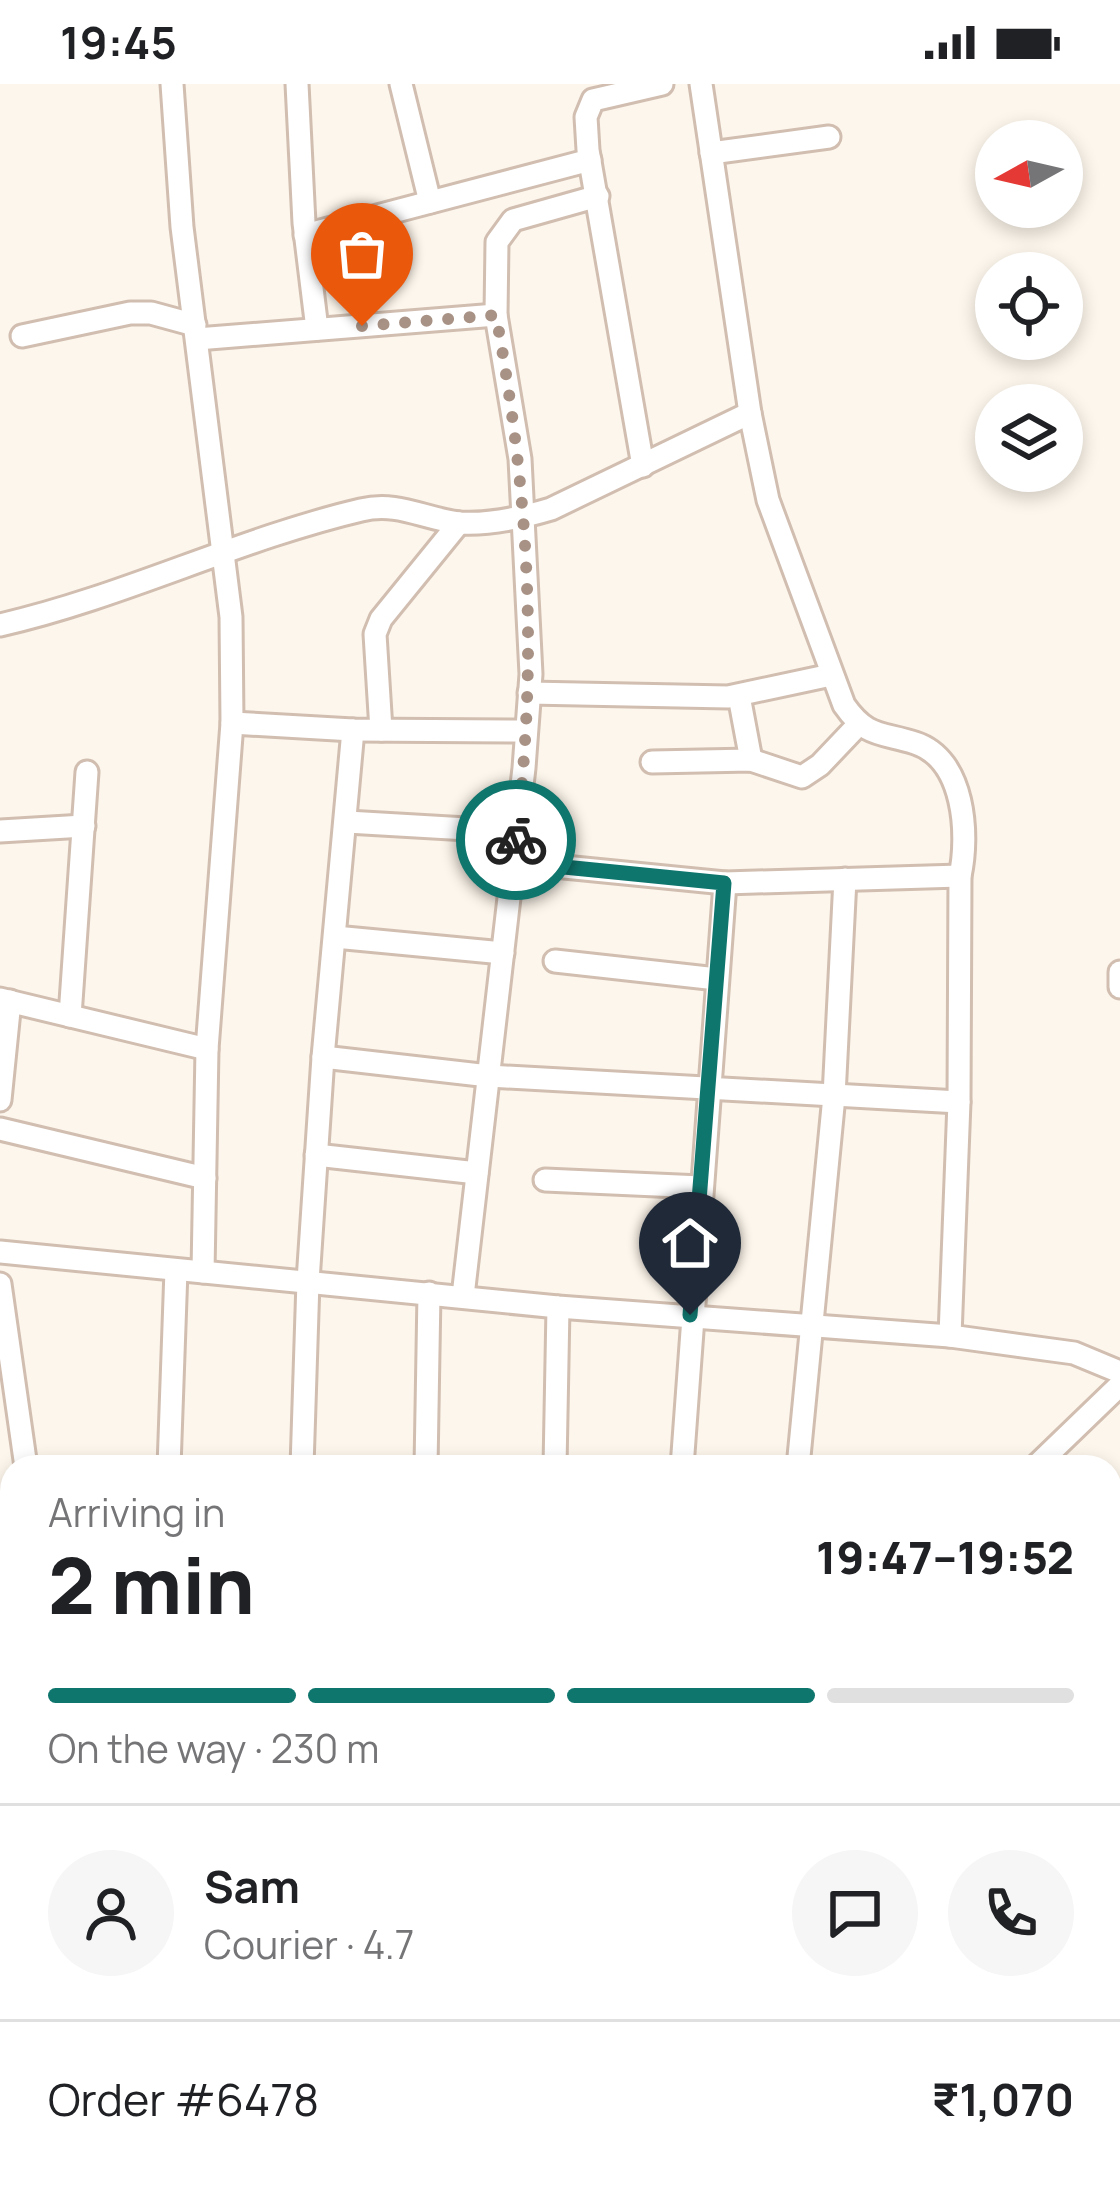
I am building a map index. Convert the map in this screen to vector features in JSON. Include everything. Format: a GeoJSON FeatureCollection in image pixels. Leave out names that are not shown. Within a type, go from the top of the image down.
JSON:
{"type":"FeatureCollection","features":[{"type":"Feature","properties":{"kind":"street"},"geometry":{"type":"LineString","coordinates":[[172,84],[182,227],[231,617],[232,723],[207,1049],[203,1272]]}},
{"type":"Feature","properties":{"kind":"street"},"geometry":{"type":"LineString","coordinates":[[297,84],[305,235],[316,329]]}},
{"type":"Feature","properties":{"kind":"street"},"geometry":{"type":"LineString","coordinates":[[400,84],[430,202]]}},
{"type":"Feature","properties":{"kind":"street"},"geometry":{"type":"LineString","coordinates":[[643,466],[586,117],[593,100],[662,84]]}},
{"type":"Feature","properties":{"kind":"street"},"geometry":{"type":"LineString","coordinates":[[701,84],[748,375],[750,413],[768,500],[831,675],[857,725],[929,751],[944,768],[963,809],[950,1336]]}},
{"type":"Feature","properties":{"kind":"street"},"geometry":{"type":"LineString","coordinates":[[711,153],[829,137]]}},
{"type":"Feature","properties":{"kind":"street"},"geometry":{"type":"LineString","coordinates":[[305,235],[590,160]]}},
{"type":"Feature","properties":{"kind":"street"},"geometry":{"type":"LineString","coordinates":[[463,1296],[529,693],[525,516],[496,315],[497,242],[513,220],[598,196]]}},
{"type":"Feature","properties":{"kind":"street"},"geometry":{"type":"LineString","coordinates":[[22,336],[151,313],[196,332],[316,329],[496,315]]}},
{"type":"Feature","properties":{"kind":"street"},"geometry":{"type":"LineString","coordinates":[[0,625],[372,508],[404,507],[460,523],[525,516],[567,503],[750,413]]}},
{"type":"Feature","properties":{"kind":"street"},"geometry":{"type":"LineString","coordinates":[[381,730],[375,634],[380,619],[460,523]]}},
{"type":"Feature","properties":{"kind":"street"},"geometry":{"type":"LineString","coordinates":[[529,693],[739,696],[831,675]]}},
{"type":"Feature","properties":{"kind":"street"},"geometry":{"type":"LineString","coordinates":[[739,696],[752,760]]}},
{"type":"Feature","properties":{"kind":"street"},"geometry":{"type":"LineString","coordinates":[[232,723],[353,730],[526,731]]}},
{"type":"Feature","properties":{"kind":"street"},"geometry":{"type":"LineString","coordinates":[[652,762],[752,760],[802,776],[820,765],[857,725]]}},
{"type":"Feature","properties":{"kind":"street"},"geometry":{"type":"LineString","coordinates":[[302,1455],[316,1155],[353,730]]}},
{"type":"Feature","properties":{"kind":"street"},"geometry":{"type":"LineString","coordinates":[[70,1016],[87,772]]}},
{"type":"Feature","properties":{"kind":"street"},"geometry":{"type":"LineString","coordinates":[[347,822],[517,832]]}},
{"type":"Feature","properties":{"kind":"street"},"geometry":{"type":"LineString","coordinates":[[0,831],[84,826]]}},
{"type":"Feature","properties":{"kind":"street"},"geometry":{"type":"LineString","coordinates":[[514,862],[724,883],[960,876]]}},
{"type":"Feature","properties":{"kind":"street"},"geometry":{"type":"LineString","coordinates":[[799,1455],[834,1096],[845,879]]}},
{"type":"Feature","properties":{"kind":"street"},"geometry":{"type":"LineString","coordinates":[[683,1455],[724,883]]}},
{"type":"Feature","properties":{"kind":"street"},"geometry":{"type":"LineString","coordinates":[[335,938],[503,953]]}},
{"type":"Feature","properties":{"kind":"street"},"geometry":{"type":"LineString","coordinates":[[555,962],[717,979]]}},
{"type":"Feature","properties":{"kind":"street"},"geometry":{"type":"LineString","coordinates":[[1120,972],[1120,987]]}},
{"type":"Feature","properties":{"kind":"street"},"geometry":{"type":"LineString","coordinates":[[0,1100],[5,1000],[207,1049]]}},
{"type":"Feature","properties":{"kind":"street"},"geometry":{"type":"LineString","coordinates":[[323,1057],[489,1076],[959,1102]]}},
{"type":"Feature","properties":{"kind":"street"},"geometry":{"type":"LineString","coordinates":[[0,1129],[205,1178]]}},
{"type":"Feature","properties":{"kind":"street"},"geometry":{"type":"LineString","coordinates":[[316,1155],[477,1173]]}},
{"type":"Feature","properties":{"kind":"street"},"geometry":{"type":"LineString","coordinates":[[545,1180],[701,1186]]}},
{"type":"Feature","properties":{"kind":"street"},"geometry":{"type":"LineString","coordinates":[[0,1252],[558,1307],[950,1336],[1074,1353],[1120,1372]]}},
{"type":"Feature","properties":{"kind":"street"},"geometry":{"type":"LineString","coordinates":[[169,1455],[176,1270]]}},
{"type":"Feature","properties":{"kind":"street"},"geometry":{"type":"LineString","coordinates":[[0,1284],[24,1455]]}},
{"type":"Feature","properties":{"kind":"street"},"geometry":{"type":"LineString","coordinates":[[426,1455],[429,1293]]}},
{"type":"Feature","properties":{"kind":"street"},"geometry":{"type":"LineString","coordinates":[[554,1455],[558,1307]]}},
{"type":"Feature","properties":{"kind":"street"},"geometry":{"type":"LineString","coordinates":[[1047,1455],[1120,1384]]}},
{"type":"Feature","properties":{"kind":"street"},"geometry":{"type":"LineString","coordinates":[[0,1449],[23,1443]]}},
{"type":"Feature","properties":{"kind":"way so far"},"geometry":{"type":"LineString","coordinates":[[362,326],[496,315],[520,459],[529,581],[531,674],[516,840]]}},
{"type":"Feature","properties":{"kind":"route"},"geometry":{"type":"LineString","coordinates":[[516,840],[514,862],[724,883],[690,1315]]}}]}
